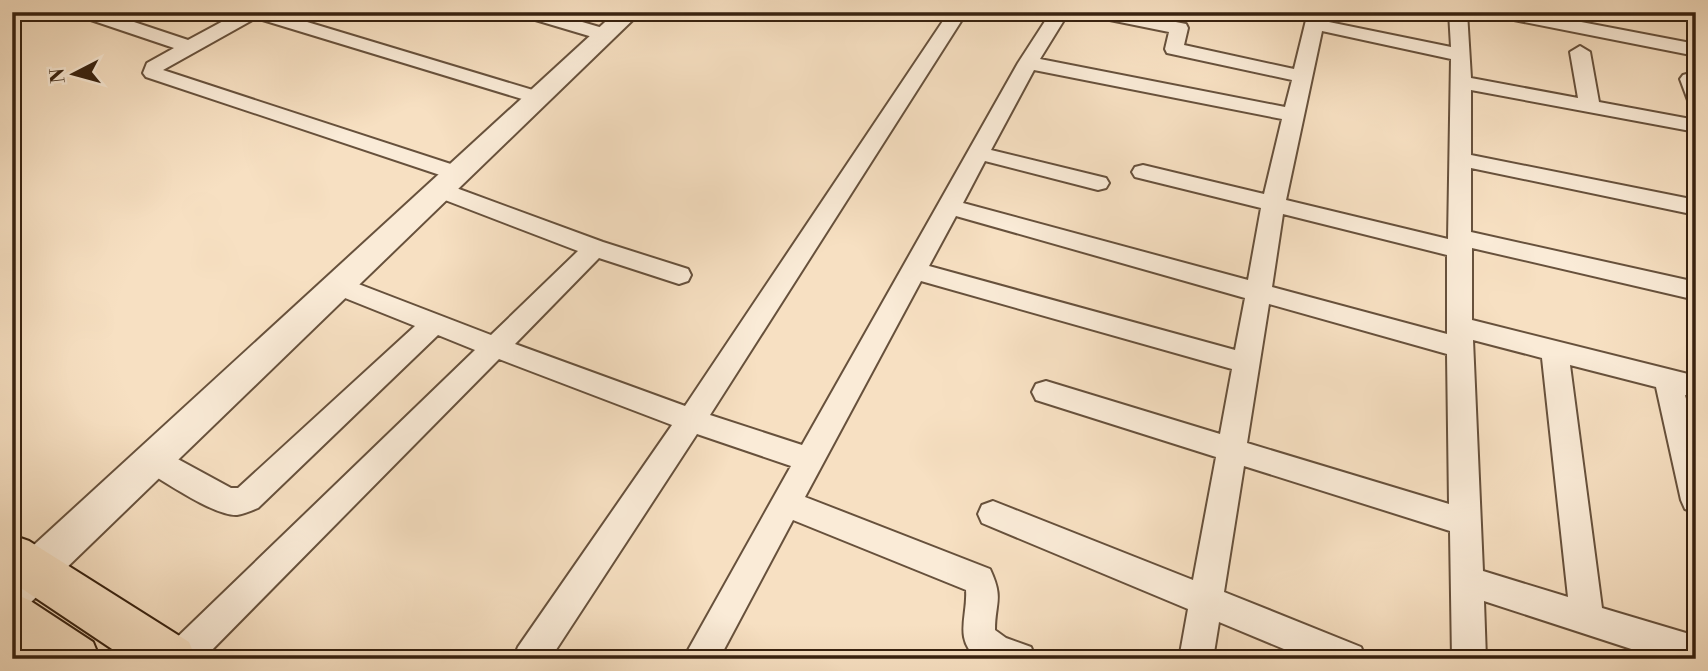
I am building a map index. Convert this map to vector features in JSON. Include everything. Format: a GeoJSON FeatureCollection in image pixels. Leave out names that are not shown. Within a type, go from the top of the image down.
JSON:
{"type":"FeatureCollection","features":[{"type":"Feature","properties":{"kind":"main road"},"geometry":{"type":"LineString","coordinates":[[20,573],[170,659]]}},
{"type":"Feature","properties":{"kind":"street"},"geometry":{"type":"LineString","coordinates":[[85,12],[188,47]]}},
{"type":"Feature","properties":{"kind":"street"},"geometry":{"type":"LineString","coordinates":[[539,98],[254,12],[154,67],[153,72],[449,182],[594,248],[679,275]]}},
{"type":"Feature","properties":{"kind":"street"},"geometry":{"type":"LineString","coordinates":[[528,12],[606,36]]}},
{"type":"Feature","properties":{"kind":"street"},"geometry":{"type":"LineString","coordinates":[[20,573],[153,460],[630,12]]}},
{"type":"Feature","properties":{"kind":"street"},"geometry":{"type":"LineString","coordinates":[[530,659],[691,420],[958,12]]}},
{"type":"Feature","properties":{"kind":"street"},"geometry":{"type":"LineString","coordinates":[[708,657],[786,503],[1028,63],[1060,12]]}},
{"type":"Feature","properties":{"kind":"street"},"geometry":{"type":"LineString","coordinates":[[1096,12],[1180,28],[1174,49],[1302,76]]}},
{"type":"Feature","properties":{"kind":"street"},"geometry":{"type":"LineString","coordinates":[[1458,12],[1461,55],[1460,337],[1469,659]]}},
{"type":"Feature","properties":{"kind":"street"},"geometry":{"type":"LineString","coordinates":[[1499,12],[1574,19],[1696,50]]}},
{"type":"Feature","properties":{"kind":"street"},"geometry":{"type":"LineString","coordinates":[[1196,659],[1273,205],[1316,18],[1461,55]]}},
{"type":"Feature","properties":{"kind":"street"},"geometry":{"type":"LineString","coordinates":[[1580,52],[1590,106]]}},
{"type":"Feature","properties":{"kind":"street"},"geometry":{"type":"LineString","coordinates":[[1028,63],[1293,116]]}},
{"type":"Feature","properties":{"kind":"street"},"geometry":{"type":"LineString","coordinates":[[1690,79],[1696,99]]}},
{"type":"Feature","properties":{"kind":"street"},"geometry":{"type":"LineString","coordinates":[[1461,82],[1696,126]]}},
{"type":"Feature","properties":{"kind":"street"},"geometry":{"type":"LineString","coordinates":[[978,153],[1098,183]]}},
{"type":"Feature","properties":{"kind":"street"},"geometry":{"type":"LineString","coordinates":[[1461,159],[1696,208]]}},
{"type":"Feature","properties":{"kind":"street"},"geometry":{"type":"LineString","coordinates":[[1143,172],[1273,205],[1696,291]]}},
{"type":"Feature","properties":{"kind":"street"},"geometry":{"type":"LineString","coordinates":[[949,207],[1258,291],[1460,337],[1555,351],[1696,387]]}},
{"type":"Feature","properties":{"kind":"street"},"geometry":{"type":"LineString","coordinates":[[179,659],[594,248]]}},
{"type":"Feature","properties":{"kind":"street"},"geometry":{"type":"LineString","coordinates":[[914,270],[1246,363]]}},
{"type":"Feature","properties":{"kind":"street"},"geometry":{"type":"LineString","coordinates":[[339,286],[575,379],[810,460]]}},
{"type":"Feature","properties":{"kind":"street"},"geometry":{"type":"LineString","coordinates":[[153,460],[224,499],[235,502],[247,499],[435,323]]}},
{"type":"Feature","properties":{"kind":"street"},"geometry":{"type":"LineString","coordinates":[[1555,351],[1587,619]]}},
{"type":"Feature","properties":{"kind":"street"},"geometry":{"type":"LineString","coordinates":[[1668,380],[1696,500]]}},
{"type":"Feature","properties":{"kind":"street"},"geometry":{"type":"LineString","coordinates":[[1046,392],[1466,523]]}},
{"type":"Feature","properties":{"kind":"street"},"geometry":{"type":"LineString","coordinates":[[786,503],[979,580],[985,597],[977,626],[979,638],[987,646],[1019,659]]}},
{"type":"Feature","properties":{"kind":"street"},"geometry":{"type":"LineString","coordinates":[[993,514],[1349,659]]}},
{"type":"Feature","properties":{"kind":"street"},"geometry":{"type":"LineString","coordinates":[[1467,581],[1696,653]]}}]}
